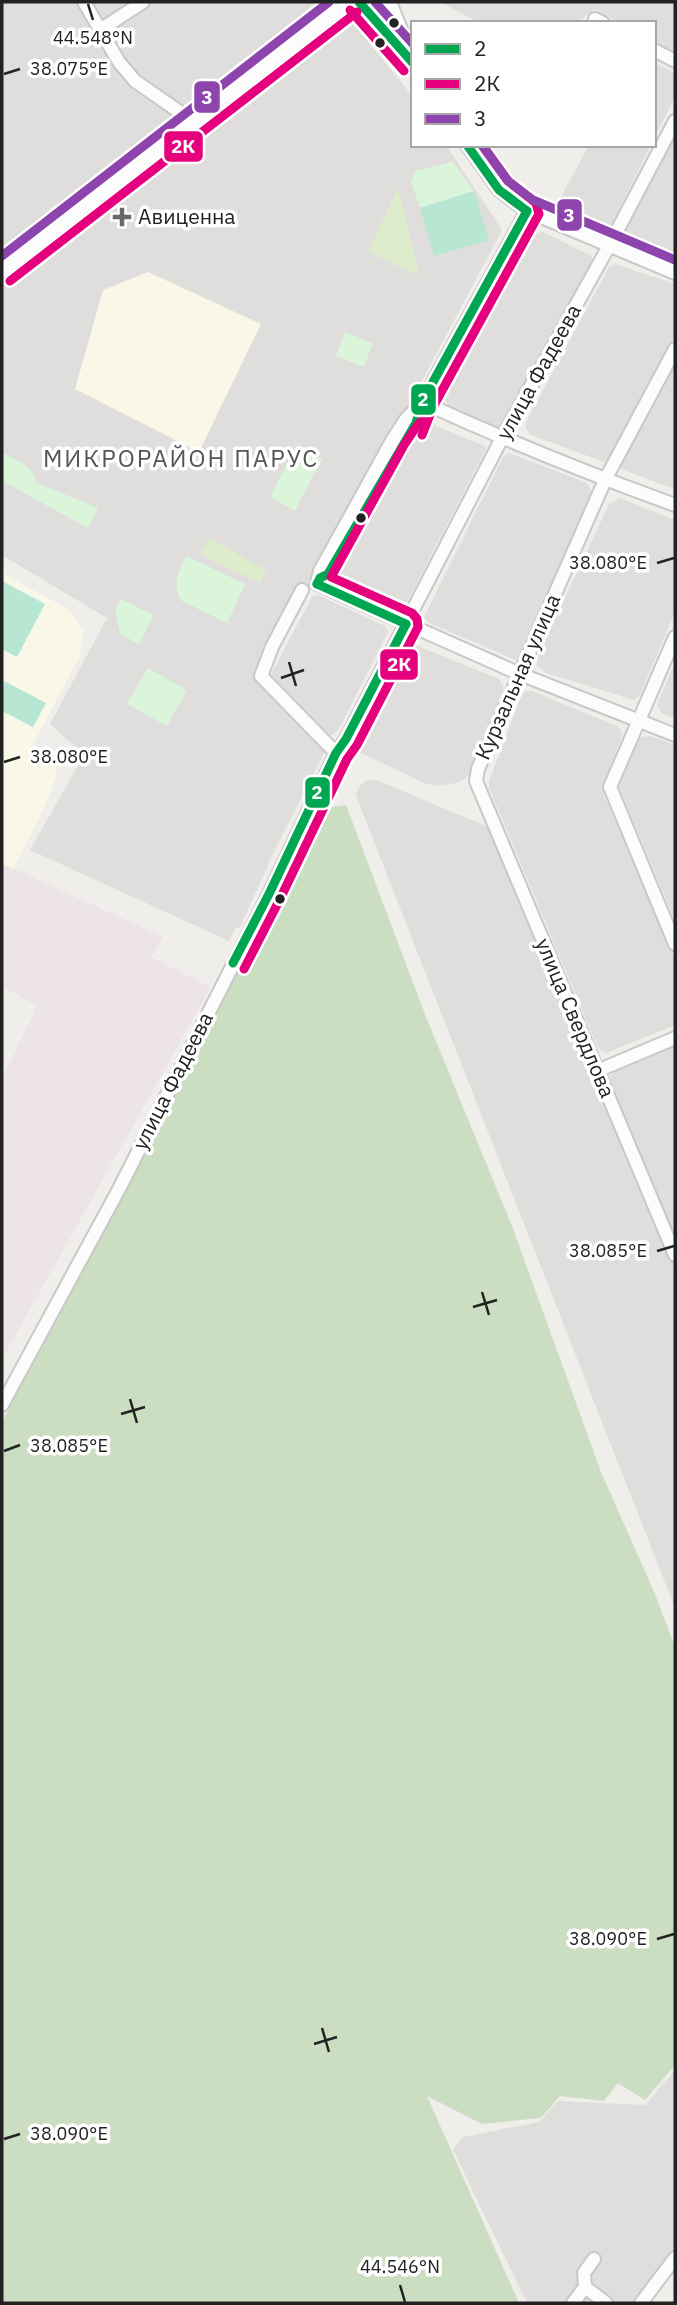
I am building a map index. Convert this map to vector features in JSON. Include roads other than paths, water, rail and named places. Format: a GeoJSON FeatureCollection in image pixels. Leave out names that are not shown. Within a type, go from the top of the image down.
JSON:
{"type":"FeatureCollection","features":[{"type":"Feature","properties":{"kind":"street"},"geometry":{"type":"LineString","coordinates":[[84,2],[118,62],[135,81],[194,121]]}},
{"type":"Feature","properties":{"kind":"street"},"geometry":{"type":"LineString","coordinates":[[100,30],[143,2]]}},
{"type":"Feature","properties":{"kind":"street"},"geometry":{"type":"LineString","coordinates":[[2,271],[194,121],[356,3],[374,7],[383,2]]}},
{"type":"Feature","properties":{"kind":"street"},"geometry":{"type":"LineString","coordinates":[[390,2],[411,53]]}},
{"type":"Feature","properties":{"kind":"street"},"geometry":{"type":"LineString","coordinates":[[356,3],[411,61]]}},
{"type":"Feature","properties":{"kind":"street"},"geometry":{"type":"LineString","coordinates":[[656,51],[675,61]]}},
{"type":"Feature","properties":{"kind":"street","name":"улица Фадеева"},"geometry":{"type":"LineString","coordinates":[[2,1405],[119,1189],[270,892],[337,753],[502,438],[675,121]]}},
{"type":"Feature","properties":{"kind":"street"},"geometry":{"type":"LineString","coordinates":[[468,147],[499,190],[527,211],[675,273]]}},
{"type":"Feature","properties":{"kind":"street"},"geometry":{"type":"LineString","coordinates":[[527,211],[422,402],[416,423],[328,573],[319,581],[406,624],[520,674],[675,735]]}},
{"type":"Feature","properties":{"kind":"street","name":"Курзальная улица"},"geometry":{"type":"LineString","coordinates":[[476,781],[478,769],[605,480],[675,349]]}},
{"type":"Feature","properties":{"kind":"street"},"geometry":{"type":"LineString","coordinates":[[422,402],[605,480],[675,505]]}},
{"type":"Feature","properties":{"kind":"street"},"geometry":{"type":"LineString","coordinates":[[302,590],[272,647],[261,676],[337,753]]}},
{"type":"Feature","properties":{"kind":"street"},"geometry":{"type":"LineString","coordinates":[[675,637],[610,787],[675,944]]}},
{"type":"Feature","properties":{"kind":"street","name":"улица Свердлова"},"geometry":{"type":"LineString","coordinates":[[476,781],[675,1255]]}},
{"type":"Feature","properties":{"kind":"street"},"geometry":{"type":"LineString","coordinates":[[597,1071],[675,1038]]}},
{"type":"Feature","properties":{"kind":"street"},"geometry":{"type":"LineString","coordinates":[[641,2303],[675,2258]]}},
{"type":"Feature","properties":{"kind":"street"},"geometry":{"type":"LineString","coordinates":[[573,2303],[585,2287],[584,2273],[594,2259]]}},
{"type":"Feature","properties":{"kind":"street"},"geometry":{"type":"LineString","coordinates":[[585,2287],[607,2303]]}},
{"type":"Feature","properties":{"kind":"place","name":"Авиценна"},"geometry":{"type":"Point","coordinates":[122,217]}},
{"type":"Feature","properties":{"kind":"district","name":"МИКРОРАЙОН ПАРУС"},"geometry":{"type":"Point","coordinates":[181,459]}}]}
